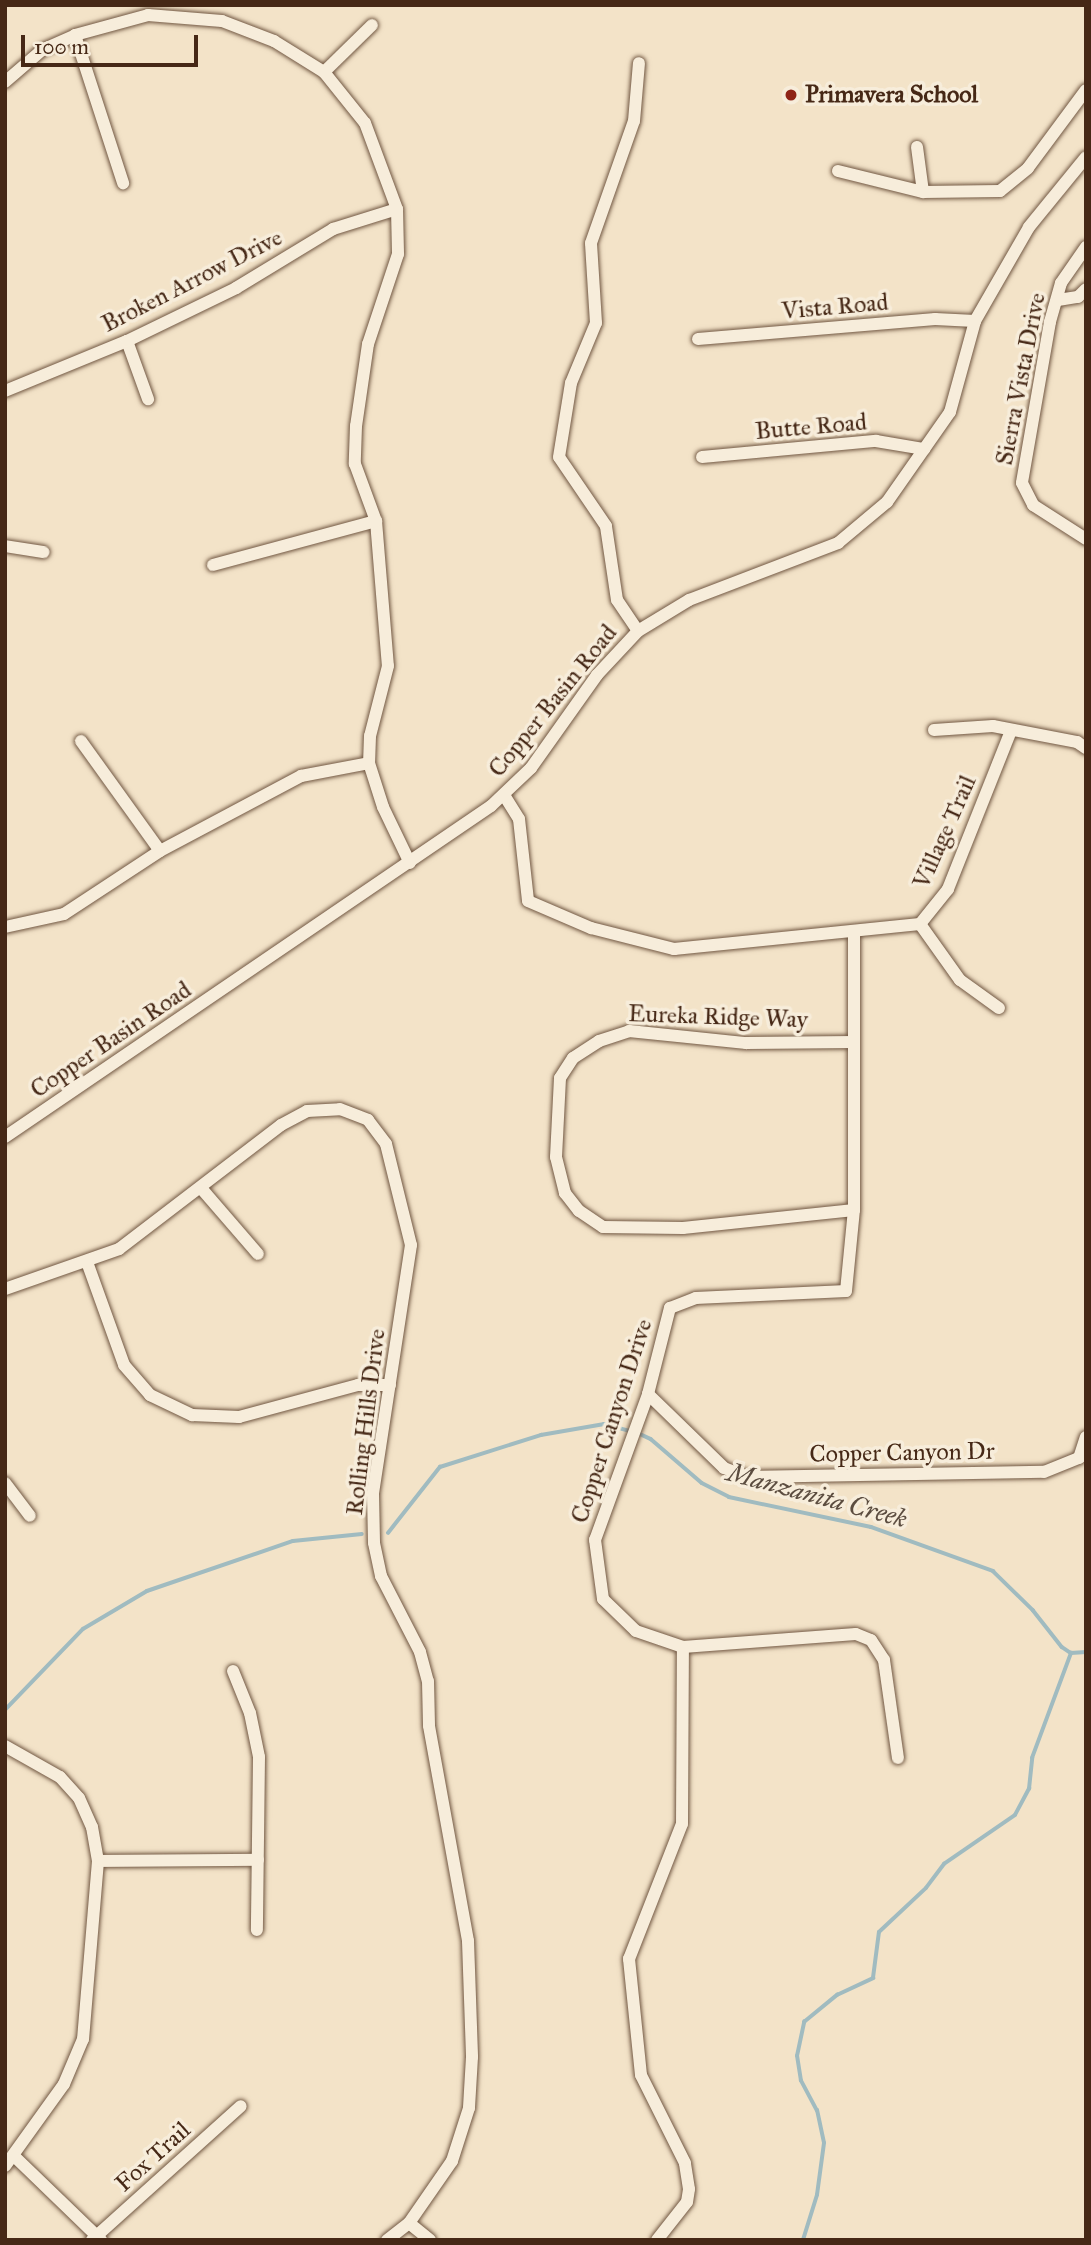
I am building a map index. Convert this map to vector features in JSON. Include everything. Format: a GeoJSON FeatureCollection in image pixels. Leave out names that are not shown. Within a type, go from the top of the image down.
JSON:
{"type":"FeatureCollection","features":[{"type":"Feature","properties":{"kind":"street"},"geometry":{"type":"LineString","coordinates":[[5,82],[42,50],[75,34],[148,15],[222,21],[274,41],[324,72],[365,123],[397,209],[398,254],[368,344],[356,426],[355,464],[376,521],[388,666],[370,736],[369,763],[383,807],[410,863]]}},
{"type":"Feature","properties":{"kind":"street"},"geometry":{"type":"LineString","coordinates":[[324,72],[372,25]]}},
{"type":"Feature","properties":{"kind":"street"},"geometry":{"type":"LineString","coordinates":[[75,34],[123,183]]}},
{"type":"Feature","properties":{"kind":"street"},"geometry":{"type":"LineString","coordinates":[[638,631],[617,600],[606,526],[559,457],[570,383],[596,323],[591,243],[634,121],[639,63]]}},
{"type":"Feature","properties":{"kind":"street"},"geometry":{"type":"LineString","coordinates":[[838,171],[923,192],[1000,191],[1028,168],[1086,90]]}},
{"type":"Feature","properties":{"kind":"street"},"geometry":{"type":"LineString","coordinates":[[917,147],[923,192]]}},
{"type":"Feature","properties":{"kind":"street","name":"Copper Basin Road"},"geometry":{"type":"LineString","coordinates":[[5,1137],[410,863],[504,795],[531,768],[597,675],[638,631],[689,600],[838,543],[887,502],[950,412],[975,321],[1029,227],[1086,157]]}},
{"type":"Feature","properties":{"kind":"street","name":"Broken Arrow Drive"},"geometry":{"type":"LineString","coordinates":[[5,391],[127,341],[236,288],[333,229],[397,209]]}},
{"type":"Feature","properties":{"kind":"street","name":"Sierra Vista Drive"},"geometry":{"type":"LineString","coordinates":[[1086,247],[1061,283],[1041,372],[1023,483],[1033,505],[1086,539]]}},
{"type":"Feature","properties":{"kind":"street"},"geometry":{"type":"LineString","coordinates":[[1058,300],[1078,297],[1086,289]]}},
{"type":"Feature","properties":{"kind":"street","name":"Vista Road"},"geometry":{"type":"LineString","coordinates":[[698,340],[935,319],[975,321]]}},
{"type":"Feature","properties":{"kind":"street"},"geometry":{"type":"LineString","coordinates":[[127,341],[148,398]]}},
{"type":"Feature","properties":{"kind":"street","name":"Butte Road"},"geometry":{"type":"LineString","coordinates":[[702,457],[876,441],[924,449]]}},
{"type":"Feature","properties":{"kind":"street"},"geometry":{"type":"LineString","coordinates":[[213,565],[376,521]]}},
{"type":"Feature","properties":{"kind":"street"},"geometry":{"type":"LineString","coordinates":[[5,547],[44,552]]}},
{"type":"Feature","properties":{"kind":"street"},"geometry":{"type":"LineString","coordinates":[[934,730],[993,726],[1077,742],[1086,748]]}},
{"type":"Feature","properties":{"kind":"street","name":"Village Trail"},"geometry":{"type":"LineString","coordinates":[[854,932],[920,924],[948,889],[1011,731]]}},
{"type":"Feature","properties":{"kind":"street"},"geometry":{"type":"LineString","coordinates":[[81,741],[160,851]]}},
{"type":"Feature","properties":{"kind":"street"},"geometry":{"type":"LineString","coordinates":[[5,927],[64,914],[160,851],[301,776],[369,763]]}},
{"type":"Feature","properties":{"kind":"street"},"geometry":{"type":"LineString","coordinates":[[504,795],[519,819],[528,901],[591,928],[674,950],[854,932]]}},
{"type":"Feature","properties":{"kind":"street"},"geometry":{"type":"LineString","coordinates":[[920,924],[960,980],[999,1008]]}},
{"type":"Feature","properties":{"kind":"street","name":"Copper Canyon Drive"},"geometry":{"type":"LineString","coordinates":[[683,1647],[636,1631],[603,1599],[595,1540],[648,1394],[670,1308],[696,1298],[846,1291],[854,1210],[854,932]]}},
{"type":"Feature","properties":{"kind":"street","name":"Eureka Ridge Way"},"geometry":{"type":"LineString","coordinates":[[854,1042],[746,1042],[629,1031],[598,1041],[573,1058],[560,1078],[556,1157],[565,1193],[579,1211],[603,1227],[683,1228],[854,1210]]}},
{"type":"Feature","properties":{"kind":"street","name":"Rolling Hills Drive"},"geometry":{"type":"LineString","coordinates":[[5,1289],[119,1249],[281,1125],[307,1111],[340,1109],[368,1120],[386,1144],[411,1245],[373,1494],[374,1543],[381,1576],[420,1652],[428,1681],[429,1726],[468,1941],[472,2057],[469,2108],[452,2161],[409,2223],[387,2240]]}},
{"type":"Feature","properties":{"kind":"street"},"geometry":{"type":"LineString","coordinates":[[201,1188],[258,1254]]}},
{"type":"Feature","properties":{"kind":"street"},"geometry":{"type":"LineString","coordinates":[[87,1262],[124,1365],[150,1395],[192,1415],[239,1417],[358,1385],[390,1385]]}},
{"type":"Feature","properties":{"kind":"street","name":"Copper Canyon Dr"},"geometry":{"type":"LineString","coordinates":[[648,1394],[724,1468],[747,1477],[1044,1472],[1079,1458],[1086,1437]]}},
{"type":"Feature","properties":{"kind":"street"},"geometry":{"type":"LineString","coordinates":[[5,1483],[30,1516]]}},
{"type":"Feature","properties":{"kind":"street"},"geometry":{"type":"LineString","coordinates":[[657,2240],[687,2202],[690,2189],[685,2162],[640,2075],[629,1959],[682,1824],[683,1647],[856,1634],[871,1640],[884,1660],[898,1758]]}},
{"type":"Feature","properties":{"kind":"street"},"geometry":{"type":"LineString","coordinates":[[233,1671],[250,1713],[259,1757],[257,1930]]}},
{"type":"Feature","properties":{"kind":"street"},"geometry":{"type":"LineString","coordinates":[[5,1746],[60,1777],[79,1798],[92,1827],[98,1861],[83,2039],[64,2084],[15,2157],[5,2166]]}},
{"type":"Feature","properties":{"kind":"street"},"geometry":{"type":"LineString","coordinates":[[98,1861],[258,1860]]}},
{"type":"Feature","properties":{"kind":"street","name":"Fox Trail"},"geometry":{"type":"LineString","coordinates":[[97,2238],[241,2106]]}},
{"type":"Feature","properties":{"kind":"street"},"geometry":{"type":"LineString","coordinates":[[15,2157],[97,2238]]}},
{"type":"Feature","properties":{"kind":"street"},"geometry":{"type":"LineString","coordinates":[[409,2223],[430,2240]]}},
{"type":"Feature","properties":{"kind":"waterway","name":"Manzanita Creek"},"geometry":{"type":"LineString","coordinates":[[388,1533],[440,1467],[541,1435],[604,1424],[631,1431]]}},
{"type":"Feature","properties":{"kind":"waterway","name":"Manzanita Creek"},"geometry":{"type":"LineString","coordinates":[[638,1433],[651,1439],[702,1483],[729,1497],[871,1527],[993,1571],[1033,1610],[1062,1647],[1071,1653],[1086,1652]]}},
{"type":"Feature","properties":{"kind":"waterway","name":"Manzanita Creek"},"geometry":{"type":"LineString","coordinates":[[5,1710],[83,1629],[147,1591],[293,1541],[362,1534]]}},
{"type":"Feature","properties":{"kind":"waterway"},"geometry":{"type":"LineString","coordinates":[[803,2240],[817,2195],[824,2143],[817,2111],[801,2081],[797,2056],[804,2022],[837,1995],[873,1978],[879,1932],[926,1888],[944,1864],[1015,1815],[1029,1789],[1032,1758],[1071,1653]]}},
{"type":"Feature","properties":{"kind":"place","name":"Primavera School"},"geometry":{"type":"Point","coordinates":[791,95]}}]}
